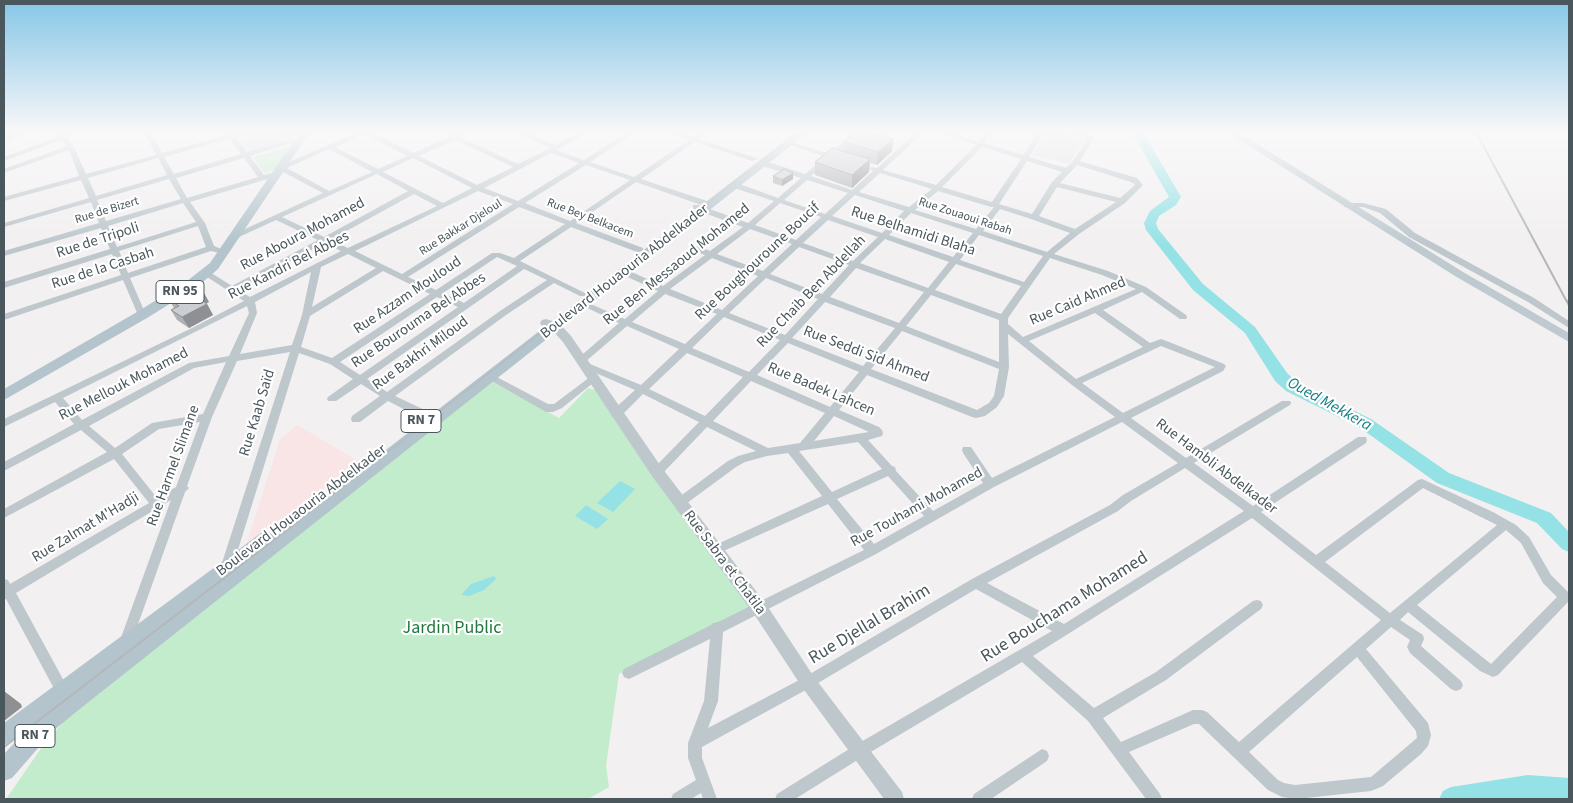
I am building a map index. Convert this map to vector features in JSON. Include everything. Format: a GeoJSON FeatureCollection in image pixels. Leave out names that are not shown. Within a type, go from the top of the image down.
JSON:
{"type":"FeatureCollection","features":[{"type":"Feature","properties":{"kind":"main road","name":"RN 95"},"geometry":{"type":"LineString","coordinates":[[4,395],[142,316],[205,273],[218,250],[236,236],[282,169]]}},
{"type":"Feature","properties":{"kind":"main road","name":"Boulevard Houaouria Abdelkader"},"geometry":{"type":"LineString","coordinates":[[583,299],[624,272],[748,169]]}},
{"type":"Feature","properties":{"kind":"main road","name":"Boulevard Houaouria Abdelkader"},"geometry":{"type":"LineString","coordinates":[[60,700],[491,377],[640,250],[734,186],[751,169]]}},
{"type":"Feature","properties":{"kind":"main road"},"geometry":{"type":"LineString","coordinates":[[1291,169],[1347,205],[1566,332]]}},
{"type":"Feature","properties":{"kind":"main road","name":"Boulevard Houaouria Abdelkader"},"geometry":{"type":"LineString","coordinates":[[60,700],[125,644],[551,325]]}},
{"type":"Feature","properties":{"kind":"main road","name":"RN 7"},"geometry":{"type":"LineString","coordinates":[[4,735],[60,700]]}},
{"type":"Feature","properties":{"kind":"main road","name":"RN 7"},"geometry":{"type":"LineString","coordinates":[[4,770],[46,724],[60,700]]}},
{"type":"Feature","properties":{"kind":"street"},"geometry":{"type":"LineString","coordinates":[[79,169],[142,316]]}},
{"type":"Feature","properties":{"kind":"street"},"geometry":{"type":"LineString","coordinates":[[4,199],[112,169]]}},
{"type":"Feature","properties":{"kind":"street"},"geometry":{"type":"LineString","coordinates":[[169,169],[184,199],[218,250]]}},
{"type":"Feature","properties":{"kind":"street"},"geometry":{"type":"LineString","coordinates":[[4,226],[199,169]]}},
{"type":"Feature","properties":{"kind":"street"},"geometry":{"type":"LineString","coordinates":[[256,169],[261,176]]}},
{"type":"Feature","properties":{"kind":"street","name":"Rue de Bizert"},"geometry":{"type":"LineString","coordinates":[[4,254],[261,176],[274,169]]}},
{"type":"Feature","properties":{"kind":"street"},"geometry":{"type":"LineString","coordinates":[[296,169],[330,194]]}},
{"type":"Feature","properties":{"kind":"street"},"geometry":{"type":"LineString","coordinates":[[375,169],[443,206]]}},
{"type":"Feature","properties":{"kind":"street"},"geometry":{"type":"LineString","coordinates":[[236,236],[385,169]]}},
{"type":"Feature","properties":{"kind":"street","name":"Rue Bey Belkacem"},"geometry":{"type":"LineString","coordinates":[[441,169],[477,188],[640,250]]}},
{"type":"Feature","properties":{"kind":"street","name":"Rue Kandri Bel Abbes"},"geometry":{"type":"LineString","coordinates":[[4,423],[197,329],[317,266],[443,206],[513,169]]}},
{"type":"Feature","properties":{"kind":"street","name":"Rue Bakkar Djeloul"},"geometry":{"type":"LineString","coordinates":[[402,277],[576,169]]}},
{"type":"Feature","properties":{"kind":"street","name":"Rue Hambli Abdelkader"},"geometry":{"type":"LineString","coordinates":[[610,169],[638,179],[748,226],[929,290],[1003,321],[1076,383],[1252,512],[1390,620],[1416,637],[1418,639],[1413,647],[1415,650],[1456,685]]}},
{"type":"Feature","properties":{"kind":"street","name":"Rue Bourouma Bel Abbes"},"geometry":{"type":"LineString","coordinates":[[332,399],[465,307],[569,224],[652,169]]}},
{"type":"Feature","properties":{"kind":"street","name":"Rue Zouaoui Rabah"},"geometry":{"type":"LineString","coordinates":[[782,169],[1047,256],[1105,273],[1143,289],[1184,317]]}},
{"type":"Feature","properties":{"kind":"street","name":"Rue Ben Messaoud Mohamed"},"geometry":{"type":"LineString","coordinates":[[583,362],[664,290],[748,226],[816,169]]}},
{"type":"Feature","properties":{"kind":"street","name":"Rue Chaib Ben Abdellah"},"geometry":{"type":"LineString","coordinates":[[657,472],[826,297],[856,263],[909,211],[956,169]]}},
{"type":"Feature","properties":{"kind":"street"},"geometry":{"type":"LineString","coordinates":[[797,448],[831,412],[929,290],[956,260],[978,232],[1019,169]]}},
{"type":"Feature","properties":{"kind":"street"},"geometry":{"type":"LineString","coordinates":[[1034,217],[1055,184],[1067,171],[1062,169]]}},
{"type":"Feature","properties":{"kind":"street"},"geometry":{"type":"LineString","coordinates":[[694,248],[826,297],[900,328],[1004,367],[1003,321],[1047,256],[1076,232],[1122,201],[1136,189],[1138,182],[1099,169]]}},
{"type":"Feature","properties":{"kind":"street"},"geometry":{"type":"LineString","coordinates":[[878,170],[996,205],[1076,232]]}},
{"type":"Feature","properties":{"kind":"street","name":"Rue Boughouroune Boucif"},"geometry":{"type":"LineString","coordinates":[[616,414],[878,170]]}},
{"type":"Feature","properties":{"kind":"street"},"geometry":{"type":"LineString","coordinates":[[1055,184],[1122,201]]}},
{"type":"Feature","properties":{"kind":"street","name":"Rue Belhamidi Blaha"},"geometry":{"type":"LineString","coordinates":[[734,186],[1026,285]]}},
{"type":"Feature","properties":{"kind":"street","name":"Rue Aboura Mohamed"},"geometry":{"type":"LineString","coordinates":[[232,290],[414,191]]}},
{"type":"Feature","properties":{"kind":"street"},"geometry":{"type":"LineString","coordinates":[[278,218],[465,307]]}},
{"type":"Feature","properties":{"kind":"street","name":"Rue de Tripoli"},"geometry":{"type":"LineString","coordinates":[[4,285],[201,223]]}},
{"type":"Feature","properties":{"kind":"street","name":"Rue de la Casbah"},"geometry":{"type":"LineString","coordinates":[[4,317],[124,276],[218,250]]}},
{"type":"Feature","properties":{"kind":"street","name":"Rue Badek Lahcen"},"geometry":{"type":"LineString","coordinates":[[500,255],[553,280],[625,323],[875,430],[876,435],[860,438]]}},
{"type":"Feature","properties":{"kind":"street","name":"Rue Azzam Mouloud"},"geometry":{"type":"LineString","coordinates":[[333,362],[437,294],[489,257],[500,255]]}},
{"type":"Feature","properties":{"kind":"street","name":"Rue Kaab Saïd"},"geometry":{"type":"LineString","coordinates":[[225,569],[306,314],[317,266]]}},
{"type":"Feature","properties":{"kind":"street"},"geometry":{"type":"LineString","coordinates":[[306,314],[382,268]]}},
{"type":"Feature","properties":{"kind":"street","name":"Rue Seddi Sid Ahmed"},"geometry":{"type":"LineString","coordinates":[[624,272],[664,290],[976,414],[987,410],[1000,396],[1004,367]]}},
{"type":"Feature","properties":{"kind":"street"},"geometry":{"type":"LineString","coordinates":[[205,273],[250,301]]}},
{"type":"Feature","properties":{"kind":"street","name":"Rue Bakhri Miloud"},"geometry":{"type":"LineString","coordinates":[[356,419],[553,280]]}},
{"type":"Feature","properties":{"kind":"street","name":"Rue Caid Ahmed"},"geometry":{"type":"LineString","coordinates":[[1024,340],[1143,289]]}},
{"type":"Feature","properties":{"kind":"street","name":"Rue Harmel Slimane"},"geometry":{"type":"LineString","coordinates":[[125,644],[183,488],[207,417],[253,313],[250,301]]}},
{"type":"Feature","properties":{"kind":"street"},"geometry":{"type":"LineString","coordinates":[[1076,383],[1149,347],[1096,310]]}},
{"type":"Feature","properties":{"kind":"street","name":"Rue Sabra et Chatila"},"geometry":{"type":"LineString","coordinates":[[551,325],[583,362],[616,414],[679,503],[760,609],[808,682],[895,799]]}},
{"type":"Feature","properties":{"kind":"street","name":"Rue Touhami Mohamed"},"geometry":{"type":"LineString","coordinates":[[629,673],[717,627],[760,609],[872,551],[990,484],[1220,369],[1221,366],[1218,363],[1165,343],[1149,347]]}},
{"type":"Feature","properties":{"kind":"street"},"geometry":{"type":"LineString","coordinates":[[294,348],[333,362],[387,396],[427,416]]}},
{"type":"Feature","properties":{"kind":"street","name":"Rue Mellouk Mohamed"},"geometry":{"type":"LineString","coordinates":[[4,466],[192,365],[294,348]]}},
{"type":"Feature","properties":{"kind":"street"},"geometry":{"type":"LineString","coordinates":[[583,362],[767,452]]}},
{"type":"Feature","properties":{"kind":"street"},"geometry":{"type":"LineString","coordinates":[[491,377],[546,408],[558,406],[593,379]]}},
{"type":"Feature","properties":{"kind":"street"},"geometry":{"type":"LineString","coordinates":[[56,397],[80,424],[115,453],[156,504]]}},
{"type":"Feature","properties":{"kind":"street","name":"Rue Djellal Brahim"},"geometry":{"type":"LineString","coordinates":[[695,743],[808,682],[976,583],[1114,508],[1185,462],[1286,402]]}},
{"type":"Feature","properties":{"kind":"street"},"geometry":{"type":"LineString","coordinates":[[4,514],[115,453],[156,426],[207,417]]}},
{"type":"Feature","properties":{"kind":"street"},"geometry":{"type":"LineString","coordinates":[[679,503],[732,464],[767,452],[860,438],[932,517]]}},
{"type":"Feature","properties":{"kind":"street","name":"Rue Bouchama Mohamed"},"geometry":{"type":"LineString","coordinates":[[782,799],[859,751],[1024,656],[1362,440]]}},
{"type":"Feature","properties":{"kind":"street"},"geometry":{"type":"LineString","coordinates":[[797,448],[830,498],[872,551]]}},
{"type":"Feature","properties":{"kind":"street"},"geometry":{"type":"LineString","coordinates":[[967,450],[990,484]]}},
{"type":"Feature","properties":{"kind":"street"},"geometry":{"type":"LineString","coordinates":[[715,550],[891,470]]}},
{"type":"Feature","properties":{"kind":"street"},"geometry":{"type":"LineString","coordinates":[[1316,562],[1422,483],[1506,524],[1525,540],[1547,578],[1565,597],[1496,670],[1485,667],[1408,605]]}},
{"type":"Feature","properties":{"kind":"street","name":"Rue Zalmat M'Hadji"},"geometry":{"type":"LineString","coordinates":[[5,590],[183,488]]}},
{"type":"Feature","properties":{"kind":"street"},"geometry":{"type":"LineString","coordinates":[[1238,752],[1390,620],[1506,524]]}},
{"type":"Feature","properties":{"kind":"street"},"geometry":{"type":"LineString","coordinates":[[976,583],[1064,631]]}},
{"type":"Feature","properties":{"kind":"street"},"geometry":{"type":"LineString","coordinates":[[5,590],[60,700]]}},
{"type":"Feature","properties":{"kind":"street"},"geometry":{"type":"LineString","coordinates":[[1093,716],[1161,676],[1257,605]]}},
{"type":"Feature","properties":{"kind":"street"},"geometry":{"type":"LineString","coordinates":[[710,799],[695,758],[695,743],[711,701],[717,627]]}},
{"type":"Feature","properties":{"kind":"street"},"geometry":{"type":"LineString","coordinates":[[1120,749],[1192,717],[1202,717],[1272,785],[1282,790],[1296,792],[1371,784],[1378,781],[1416,749],[1423,741],[1423,728],[1358,648]]}},
{"type":"Feature","properties":{"kind":"street"},"geometry":{"type":"LineString","coordinates":[[1024,656],[1093,716],[1120,749],[1155,799]]}},
{"type":"Feature","properties":{"kind":"street"},"geometry":{"type":"LineString","coordinates":[[979,799],[1042,756]]}},
{"type":"Feature","properties":{"kind":"street"},"geometry":{"type":"LineString","coordinates":[[678,799],[704,784]]}},
{"type":"Feature","properties":{"kind":"shaded area"},"geometry":{"type":"Polygon","coordinates":[[[297,425],[358,461],[253,545],[246,546],[280,439],[297,425]]]}},
{"type":"Feature","properties":{"kind":"green space"},"geometry":{"type":"Polygon","coordinates":[[[262,169],[275,169],[264,173],[262,169]]]}},
{"type":"Feature","properties":{"kind":"green space","name":"Jardin Public"},"geometry":{"type":"Polygon","coordinates":[[[491,381],[559,418],[588,388],[602,392],[752,603],[749,608],[619,674],[606,766],[609,787],[588,799],[6,799],[44,744],[66,719],[491,381]]]}},
{"type":"Feature","properties":{"kind":"water"},"geometry":{"type":"Polygon","coordinates":[[[620,481],[635,489],[613,512],[597,503],[620,481]]]}},
{"type":"Feature","properties":{"kind":"water"},"geometry":{"type":"Polygon","coordinates":[[[586,505],[608,519],[597,529],[575,516],[586,505]]]}},
{"type":"Feature","properties":{"kind":"water"},"geometry":{"type":"Polygon","coordinates":[[[494,576],[496,579],[484,590],[469,596],[461,595],[471,584],[494,576]]]}},
{"type":"Feature","properties":{"kind":"building"},"geometry":{"type":"Polygon","coordinates":[[[783,169],[793,173],[782,180],[773,176],[783,169]]]}},
{"type":"Feature","properties":{"kind":"building"},"geometry":{"type":"Polygon","coordinates":[[[836,169],[858,169],[852,175],[836,169]]]}},
{"type":"Feature","properties":{"kind":"building"},"geometry":{"type":"Polygon","coordinates":[[[194,283],[203,291],[195,295],[207,304],[182,317],[171,310],[179,306],[168,298],[194,283]]]}},
{"type":"Feature","properties":{"kind":"waterway","name":"Oued Mekkera"},"geometry":{"type":"LineString","coordinates":[[1161,169],[1175,197],[1172,202],[1154,214],[1150,223],[1152,230],[1198,287],[1250,330],[1281,377],[1292,387],[1365,423],[1443,478],[1508,502],[1544,518],[1569,544]]}},
{"type":"Feature","properties":{"kind":"waterway","name":"Oued Mekkera"},"geometry":{"type":"LineString","coordinates":[[1451,799],[1528,787],[1569,790]]}},
{"type":"Feature","properties":{"kind":"tram line"},"geometry":{"type":"LineString","coordinates":[[299,521],[751,169]]}},
{"type":"Feature","properties":{"kind":"tram line"},"geometry":{"type":"LineString","coordinates":[[4,747],[301,519]]}},
{"type":"Feature","properties":{"kind":"railway"},"geometry":{"type":"LineString","coordinates":[[1496,169],[1567,302]]}},
{"type":"Feature","properties":{"kind":"railway"},"geometry":{"type":"LineString","coordinates":[[1567,301],[1569,305]]}}]}
